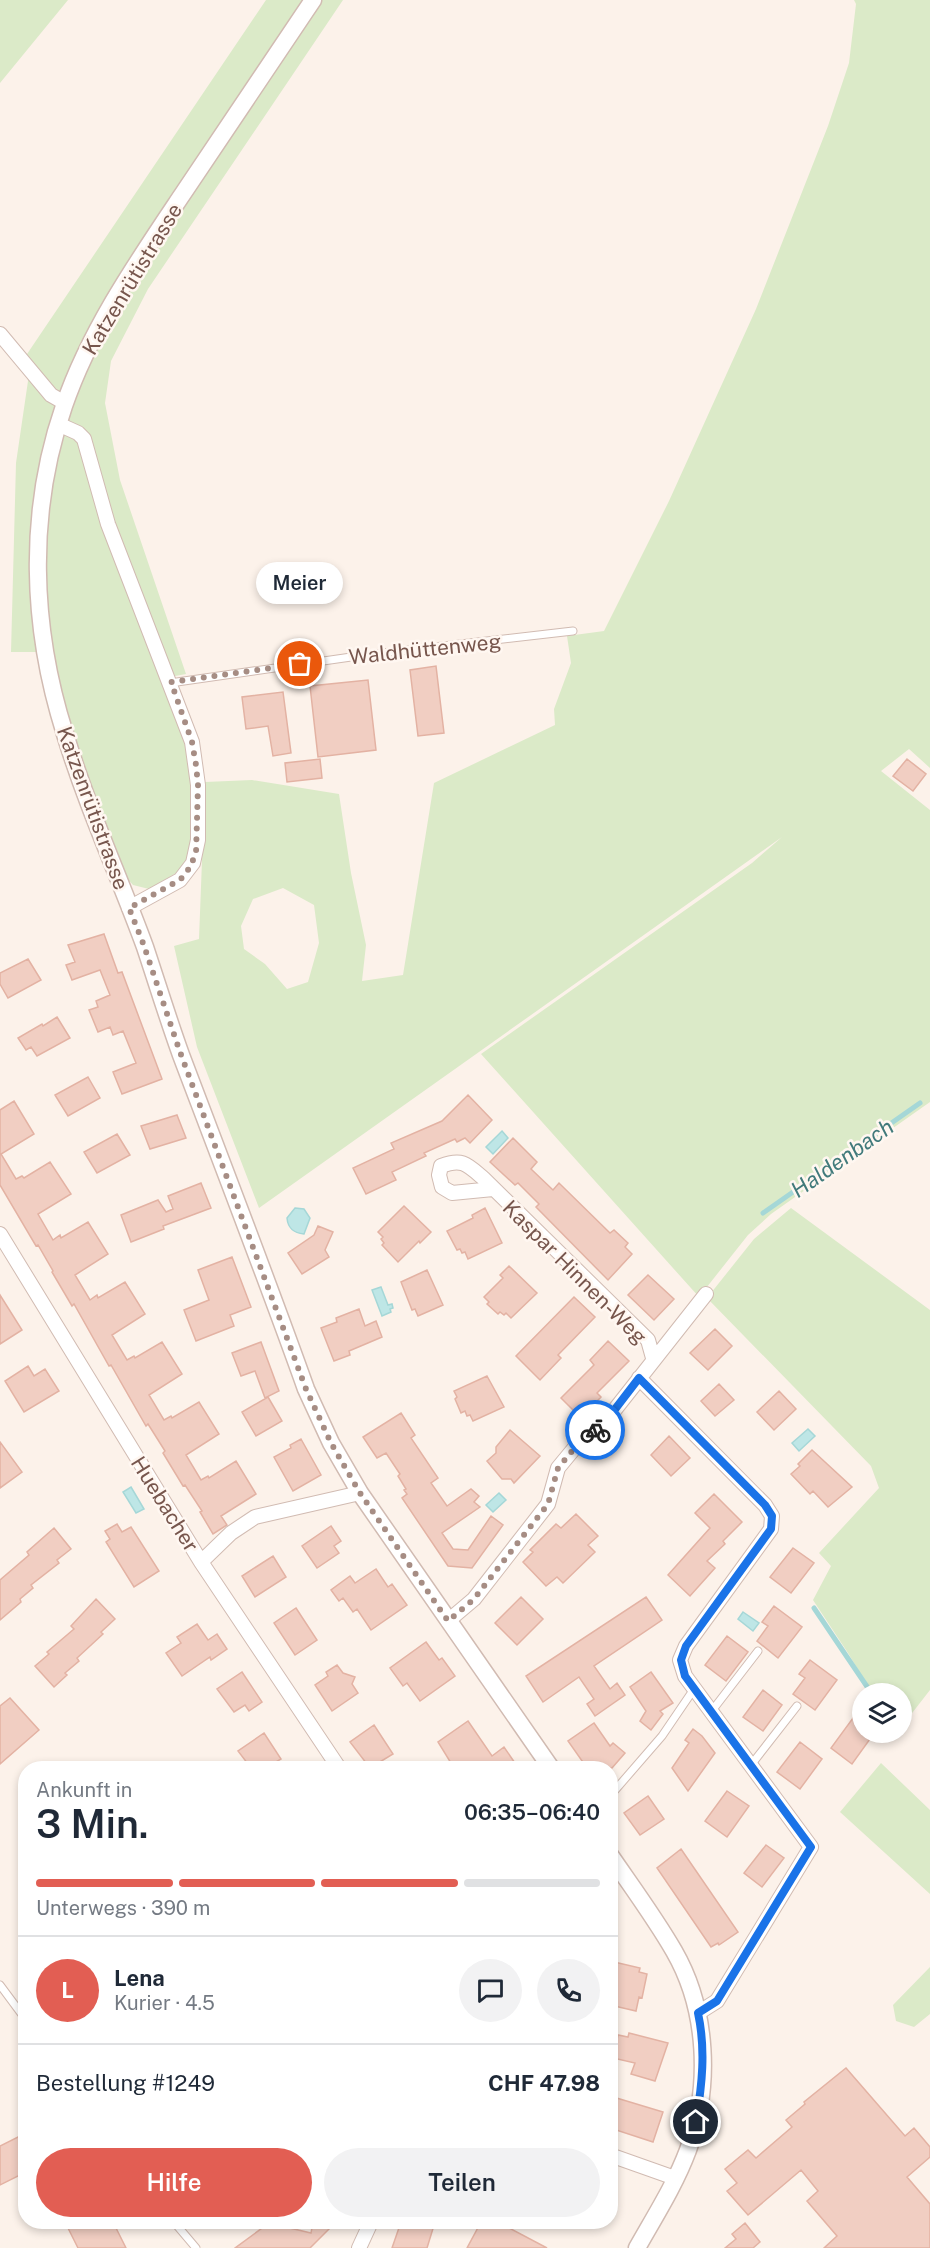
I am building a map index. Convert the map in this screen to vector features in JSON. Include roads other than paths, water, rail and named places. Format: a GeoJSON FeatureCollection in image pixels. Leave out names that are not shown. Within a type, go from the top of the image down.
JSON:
{"type":"FeatureCollection","features":[{"type":"Feature","properties":{"kind":"street","name":"Katzenrütistrasse"},"geometry":{"type":"LineString","coordinates":[[313,0],[131,271],[81,365],[65,403],[46,473],[40,514],[37,560],[38,603],[43,643],[52,690],[65,734],[143,943],[180,1052],[306,1389],[331,1443],[360,1493],[546,1761]]}},
{"type":"Feature","properties":{"kind":"street"},"geometry":{"type":"LineString","coordinates":[[0,334],[51,395],[65,403]]}},
{"type":"Feature","properties":{"kind":"street"},"geometry":{"type":"LineString","coordinates":[[58,424],[78,433],[84,439],[108,524],[171,682],[192,742],[196,765],[198,785],[196,854],[180,880],[129,908]]}},
{"type":"Feature","properties":{"kind":"street","name":"Kaspar Hinnen-Weg"},"geometry":{"type":"LineString","coordinates":[[493,1189],[648,1340],[653,1358]]}},
{"type":"Feature","properties":{"kind":"street","name":"Huebacher"},"geometry":{"type":"LineString","coordinates":[[0,1234],[201,1562],[334,1761]]}},
{"type":"Feature","properties":{"kind":"street"},"geometry":{"type":"LineString","coordinates":[[448,1621],[474,1599],[548,1504],[558,1468],[577,1445],[609,1417],[653,1358],[706,1294]]}},
{"type":"Feature","properties":{"kind":"street"},"geometry":{"type":"LineString","coordinates":[[639,1378],[765,1505],[772,1516],[771,1529],[686,1646],[681,1660],[685,1676],[694,1689],[811,1847],[717,2001],[698,2013]]}},
{"type":"Feature","properties":{"kind":"street"},"geometry":{"type":"LineString","coordinates":[[201,1562],[231,1533],[255,1517],[360,1493]]}},
{"type":"Feature","properties":{"kind":"street"},"geometry":{"type":"LineString","coordinates":[[618,1867],[675,1951],[686,1974],[698,2013],[703,2053],[699,2103],[691,2141],[675,2178],[637,2248]]}},
{"type":"Feature","properties":{"kind":"street"},"geometry":{"type":"LineString","coordinates":[[618,2158],[675,2178]]}},
{"type":"Feature","properties":{"kind":"street"},"geometry":{"type":"LineString","coordinates":[[359,2248],[368,2229]]}},
{"type":"Feature","properties":{"kind":"lane","name":"Waldhüttenweg"},"geometry":{"type":"LineString","coordinates":[[171,682],[365,655],[573,631]]}},
{"type":"Feature","properties":{"kind":"lane"},"geometry":{"type":"LineString","coordinates":[[711,1712],[758,1651]]}},
{"type":"Feature","properties":{"kind":"lane"},"geometry":{"type":"LineString","coordinates":[[618,1787],[662,1736],[694,1689]]}},
{"type":"Feature","properties":{"kind":"lane"},"geometry":{"type":"LineString","coordinates":[[751,1765],[797,1706]]}},
{"type":"Feature","properties":{"kind":"lane"},"geometry":{"type":"LineString","coordinates":[[0,1985],[18,2009]]}},
{"type":"Feature","properties":{"kind":"lane"},"geometry":{"type":"LineString","coordinates":[[180,2229],[196,2248]]}},
{"type":"Feature","properties":{"kind":"water"},"geometry":{"type":"Polygon","coordinates":[[[502,1131],[508,1138],[493,1154],[486,1147],[502,1131]]]}},
{"type":"Feature","properties":{"kind":"water"},"geometry":{"type":"Polygon","coordinates":[[[295,1208],[304,1209],[310,1218],[304,1234],[297,1233],[290,1228],[287,1218],[295,1208]]]}},
{"type":"Feature","properties":{"kind":"water"},"geometry":{"type":"Polygon","coordinates":[[[381,1287],[388,1305],[392,1304],[393,1308],[390,1309],[391,1312],[382,1316],[372,1290],[381,1287]]]}},
{"type":"Feature","properties":{"kind":"water"},"geometry":{"type":"Polygon","coordinates":[[[808,1429],[815,1436],[799,1451],[792,1443],[808,1429]]]}},
{"type":"Feature","properties":{"kind":"water"},"geometry":{"type":"Polygon","coordinates":[[[131,1487],[144,1509],[136,1513],[123,1492],[131,1487]]]}},
{"type":"Feature","properties":{"kind":"water"},"geometry":{"type":"Polygon","coordinates":[[[499,1493],[506,1500],[493,1512],[486,1505],[499,1493]]]}},
{"type":"Feature","properties":{"kind":"water"},"geometry":{"type":"Polygon","coordinates":[[[743,1612],[759,1623],[753,1631],[738,1619],[743,1612]]]}},
{"type":"Feature","properties":{"kind":"waterway","name":"Haldenbach"},"geometry":{"type":"LineString","coordinates":[[763,1213],[920,1103]]}},
{"type":"Feature","properties":{"kind":"waterway","name":"Haldenbach"},"geometry":{"type":"LineString","coordinates":[[814,1608],[865,1683]]}},
{"type":"Feature","properties":{"kind":"place","name":"Meier"},"geometry":{"type":"Point","coordinates":[300,664]}}]}
